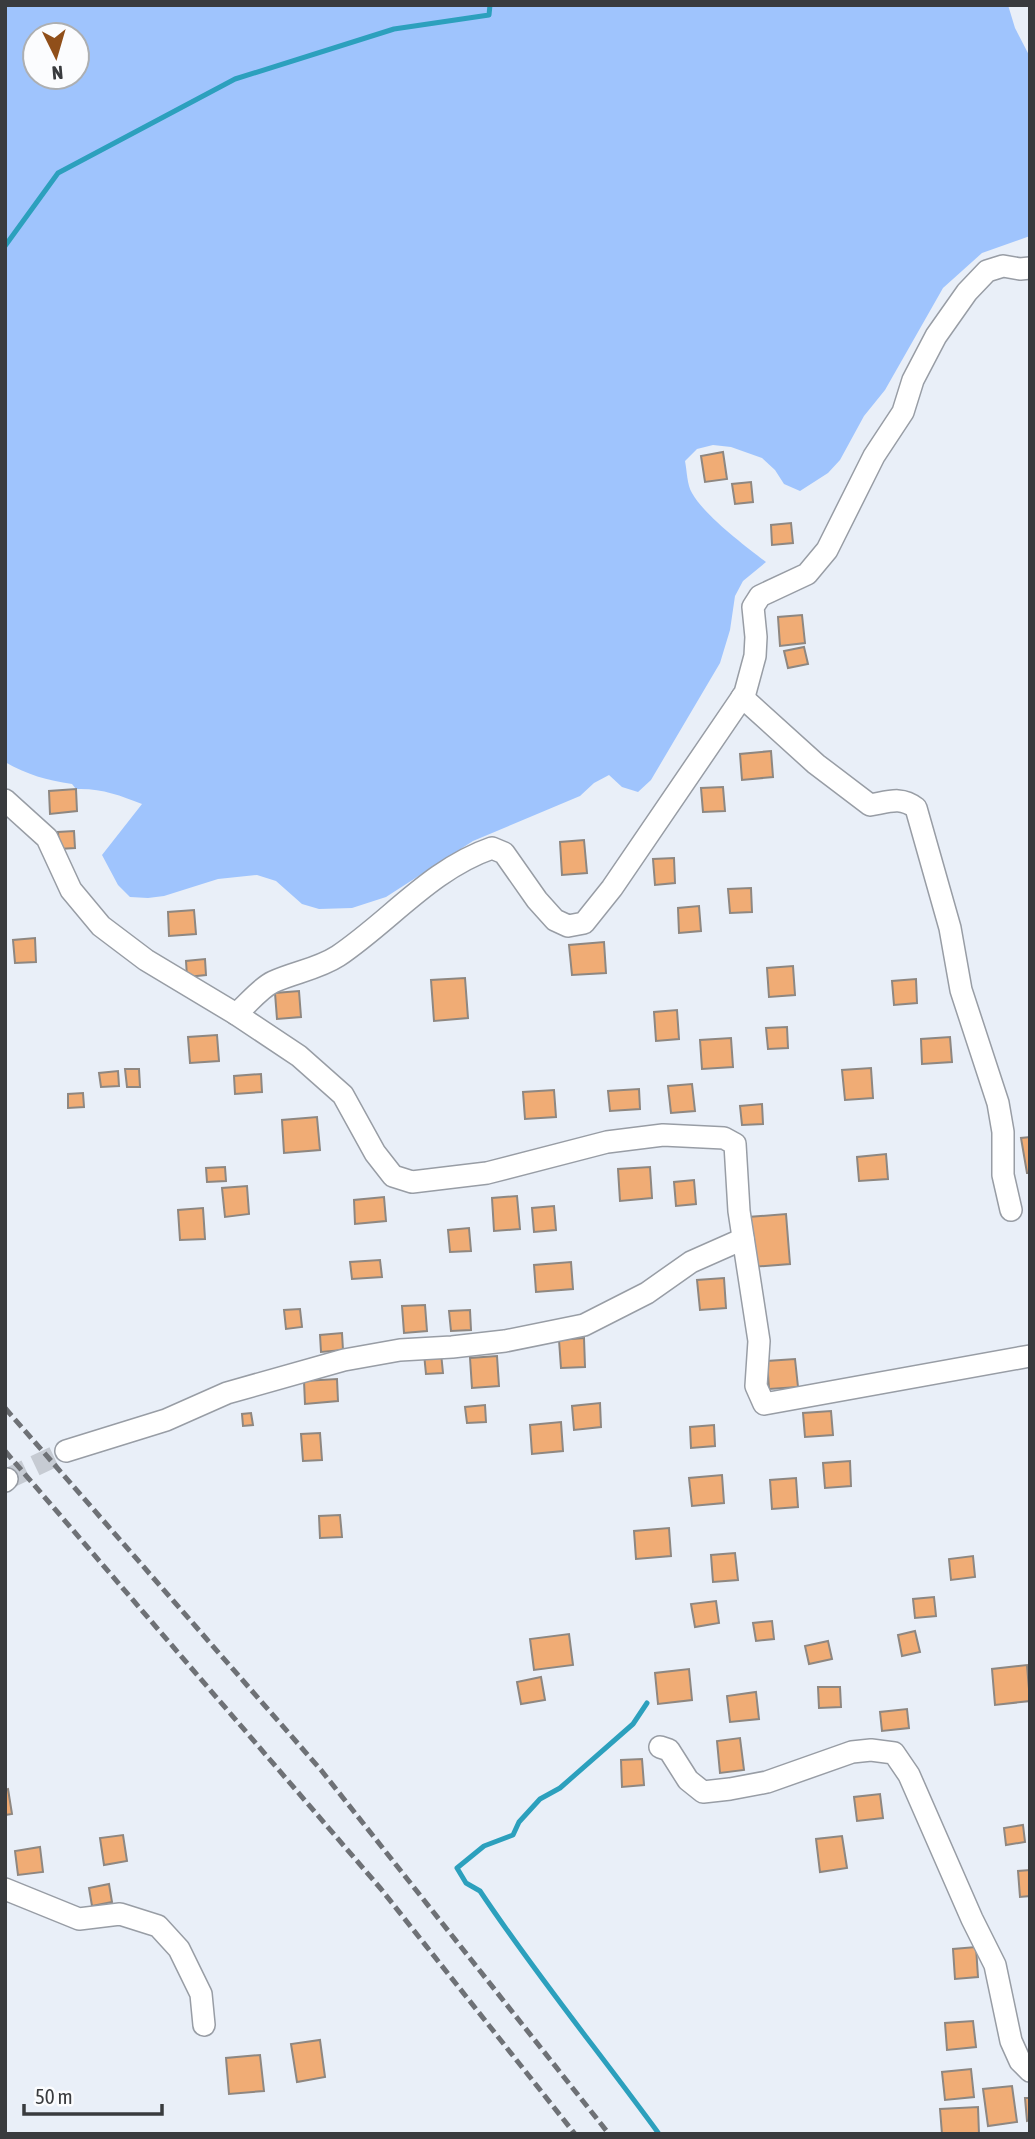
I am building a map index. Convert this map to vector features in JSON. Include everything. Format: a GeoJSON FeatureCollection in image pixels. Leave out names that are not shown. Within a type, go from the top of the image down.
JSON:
{"type":"FeatureCollection","features":[{"type":"Feature","properties":{"kind":"street"},"geometry":{"type":"LineString","coordinates":[[236,1014],[270,983],[317,968],[337,956],[437,876],[472,855],[492,848],[504,853],[537,900],[555,920],[568,926],[584,923],[612,888],[745,693],[755,656],[753,607],[760,596],[807,574],[827,550],[874,456],[903,412],[913,380],[936,336],[967,292],[987,271],[1003,266],[1030,268]]}},
{"type":"Feature","properties":{"kind":"street"},"geometry":{"type":"LineString","coordinates":[[742,697],[816,764],[870,805],[896,800],[908,802],[916,808],[950,928],[961,990],[998,1103],[1003,1132],[1003,1175],[1011,1210]]}},
{"type":"Feature","properties":{"kind":"street"},"geometry":{"type":"LineString","coordinates":[[5,800],[47,838],[71,890],[101,926],[146,960],[299,1056],[343,1094],[375,1153],[393,1176],[412,1182],[487,1173],[607,1142],[663,1135],[724,1138],[735,1144],[739,1210],[759,1341],[756,1386],[764,1404],[1030,1356]]}},
{"type":"Feature","properties":{"kind":"street"},"geometry":{"type":"LineString","coordinates":[[66,1451],[166,1420],[227,1393],[344,1360],[400,1350],[452,1348],[505,1341],[584,1325],[647,1293],[691,1262],[743,1239]]}},
{"type":"Feature","properties":{"kind":"street"},"geometry":{"type":"LineString","coordinates":[[660,1747],[669,1751],[688,1780],[703,1793],[767,1782],[852,1752],[871,1750],[894,1753],[909,1775],[995,1965],[1009,2021],[1011,2041],[1020,2061],[1030,2071]]}},
{"type":"Feature","properties":{"kind":"street"},"geometry":{"type":"LineString","coordinates":[[5,1889],[79,1919],[120,1914],[158,1926],[178,1949],[201,1994],[204,2025]]}},
{"type":"Feature","properties":{"kind":"shaded area"},"geometry":{"type":"Polygon","coordinates":[[[5,5],[1008,5],[1015,28],[1030,57],[1030,236],[982,253],[943,288],[885,390],[864,416],[840,460],[828,473],[800,491],[784,484],[775,470],[762,458],[731,447],[713,445],[697,449],[685,461],[689,486],[698,502],[726,530],[766,562],[743,581],[735,596],[730,630],[720,663],[651,780],[638,792],[622,787],[609,775],[594,783],[580,796],[473,841],[386,897],[352,908],[319,909],[302,904],[276,881],[257,875],[218,879],[164,896],[130,897],[118,885],[102,855],[142,804],[102,791],[76,789],[72,784],[21,770],[5,762],[5,5]]]}},
{"type":"Feature","properties":{"kind":"building"},"geometry":{"type":"Polygon","coordinates":[[[723,452],[727,479],[705,482],[701,456],[723,452]]]}},
{"type":"Feature","properties":{"kind":"building"},"geometry":{"type":"Polygon","coordinates":[[[751,482],[753,502],[735,504],[732,484],[751,482]]]}},
{"type":"Feature","properties":{"kind":"building"},"geometry":{"type":"Polygon","coordinates":[[[791,523],[793,543],[772,545],[771,525],[791,523]]]}},
{"type":"Feature","properties":{"kind":"building"},"geometry":{"type":"Polygon","coordinates":[[[802,615],[805,643],[780,646],[778,617],[802,615]]]}},
{"type":"Feature","properties":{"kind":"building"},"geometry":{"type":"Polygon","coordinates":[[[804,647],[808,664],[788,668],[784,651],[804,647]]]}},
{"type":"Feature","properties":{"kind":"building"},"geometry":{"type":"Polygon","coordinates":[[[771,751],[773,777],[742,780],[740,754],[771,751]]]}},
{"type":"Feature","properties":{"kind":"building"},"geometry":{"type":"Polygon","coordinates":[[[723,787],[725,811],[703,812],[701,788],[723,787]]]}},
{"type":"Feature","properties":{"kind":"building"},"geometry":{"type":"Polygon","coordinates":[[[76,789],[77,811],[50,814],[49,791],[76,789]]]}},
{"type":"Feature","properties":{"kind":"building"},"geometry":{"type":"Polygon","coordinates":[[[74,831],[75,848],[59,849],[58,832],[74,831]]]}},
{"type":"Feature","properties":{"kind":"building"},"geometry":{"type":"Polygon","coordinates":[[[584,840],[587,873],[562,875],[560,842],[584,840]]]}},
{"type":"Feature","properties":{"kind":"building"},"geometry":{"type":"Polygon","coordinates":[[[674,858],[675,883],[655,885],[653,859],[674,858]]]}},
{"type":"Feature","properties":{"kind":"building"},"geometry":{"type":"Polygon","coordinates":[[[751,888],[752,912],[730,913],[728,889],[751,888]]]}},
{"type":"Feature","properties":{"kind":"building"},"geometry":{"type":"Polygon","coordinates":[[[699,906],[701,931],[679,933],[678,908],[699,906]]]}},
{"type":"Feature","properties":{"kind":"building"},"geometry":{"type":"Polygon","coordinates":[[[194,910],[196,934],[169,936],[168,912],[194,910]]]}},
{"type":"Feature","properties":{"kind":"building"},"geometry":{"type":"Polygon","coordinates":[[[35,938],[36,962],[15,963],[13,940],[35,938]]]}},
{"type":"Feature","properties":{"kind":"building"},"geometry":{"type":"Polygon","coordinates":[[[604,942],[606,973],[572,975],[569,945],[604,942]]]}},
{"type":"Feature","properties":{"kind":"building"},"geometry":{"type":"Polygon","coordinates":[[[205,959],[206,975],[187,977],[186,961],[205,959]]]}},
{"type":"Feature","properties":{"kind":"building"},"geometry":{"type":"Polygon","coordinates":[[[793,966],[795,995],[769,997],[767,968],[793,966]]]}},
{"type":"Feature","properties":{"kind":"building"},"geometry":{"type":"Polygon","coordinates":[[[465,978],[468,1018],[434,1021],[431,980],[465,978]]]}},
{"type":"Feature","properties":{"kind":"building"},"geometry":{"type":"Polygon","coordinates":[[[916,979],[917,1003],[894,1005],[892,981],[916,979]]]}},
{"type":"Feature","properties":{"kind":"building"},"geometry":{"type":"Polygon","coordinates":[[[299,991],[301,1017],[277,1019],[275,993],[299,991]]]}},
{"type":"Feature","properties":{"kind":"building"},"geometry":{"type":"Polygon","coordinates":[[[677,1010],[679,1039],[656,1041],[654,1012],[677,1010]]]}},
{"type":"Feature","properties":{"kind":"building"},"geometry":{"type":"Polygon","coordinates":[[[787,1027],[788,1048],[768,1049],[766,1028],[787,1027]]]}},
{"type":"Feature","properties":{"kind":"building"},"geometry":{"type":"Polygon","coordinates":[[[217,1035],[219,1061],[190,1063],[188,1037],[217,1035]]]}},
{"type":"Feature","properties":{"kind":"building"},"geometry":{"type":"Polygon","coordinates":[[[950,1037],[952,1062],[922,1064],[921,1039],[950,1037]]]}},
{"type":"Feature","properties":{"kind":"building"},"geometry":{"type":"Polygon","coordinates":[[[731,1038],[733,1067],[702,1069],[700,1040],[731,1038]]]}},
{"type":"Feature","properties":{"kind":"building"},"geometry":{"type":"Polygon","coordinates":[[[871,1068],[873,1098],[845,1100],[842,1070],[871,1068]]]}},
{"type":"Feature","properties":{"kind":"building"},"geometry":{"type":"Polygon","coordinates":[[[125,1069],[139,1069],[140,1087],[127,1087],[125,1069]]]}},
{"type":"Feature","properties":{"kind":"building"},"geometry":{"type":"Polygon","coordinates":[[[118,1071],[119,1086],[101,1087],[99,1073],[118,1071]]]}},
{"type":"Feature","properties":{"kind":"building"},"geometry":{"type":"Polygon","coordinates":[[[261,1074],[262,1092],[235,1094],[234,1076],[261,1074]]]}},
{"type":"Feature","properties":{"kind":"building"},"geometry":{"type":"Polygon","coordinates":[[[692,1084],[695,1111],[671,1113],[668,1086],[692,1084]]]}},
{"type":"Feature","properties":{"kind":"building"},"geometry":{"type":"Polygon","coordinates":[[[639,1089],[640,1109],[610,1111],[608,1091],[639,1089]]]}},
{"type":"Feature","properties":{"kind":"building"},"geometry":{"type":"Polygon","coordinates":[[[554,1090],[556,1117],[525,1119],[523,1092],[554,1090]]]}},
{"type":"Feature","properties":{"kind":"building"},"geometry":{"type":"Polygon","coordinates":[[[83,1093],[84,1107],[68,1108],[68,1094],[83,1093]]]}},
{"type":"Feature","properties":{"kind":"building"},"geometry":{"type":"Polygon","coordinates":[[[762,1104],[763,1124],[742,1125],[740,1106],[762,1104]]]}},
{"type":"Feature","properties":{"kind":"building"},"geometry":{"type":"Polygon","coordinates":[[[317,1117],[320,1150],[284,1153],[282,1120],[317,1117]]]}},
{"type":"Feature","properties":{"kind":"building"},"geometry":{"type":"Polygon","coordinates":[[[1030,1137],[1030,1173],[1027,1173],[1021,1138],[1030,1137]]]}},
{"type":"Feature","properties":{"kind":"building"},"geometry":{"type":"Polygon","coordinates":[[[886,1154],[888,1179],[859,1181],[857,1157],[886,1154]]]}},
{"type":"Feature","properties":{"kind":"building"},"geometry":{"type":"Polygon","coordinates":[[[225,1167],[226,1181],[207,1182],[206,1168],[225,1167]]]}},
{"type":"Feature","properties":{"kind":"building"},"geometry":{"type":"Polygon","coordinates":[[[650,1167],[652,1198],[620,1201],[618,1169],[650,1167]]]}},
{"type":"Feature","properties":{"kind":"building"},"geometry":{"type":"Polygon","coordinates":[[[694,1180],[696,1204],[676,1206],[674,1182],[694,1180]]]}},
{"type":"Feature","properties":{"kind":"building"},"geometry":{"type":"Polygon","coordinates":[[[247,1186],[249,1214],[225,1217],[222,1188],[247,1186]]]}},
{"type":"Feature","properties":{"kind":"building"},"geometry":{"type":"Polygon","coordinates":[[[517,1196],[520,1229],[494,1231],[492,1198],[517,1196]]]}},
{"type":"Feature","properties":{"kind":"building"},"geometry":{"type":"Polygon","coordinates":[[[384,1197],[386,1221],[355,1224],[354,1200],[384,1197]]]}},
{"type":"Feature","properties":{"kind":"building"},"geometry":{"type":"Polygon","coordinates":[[[554,1206],[556,1230],[534,1232],[532,1208],[554,1206]]]}},
{"type":"Feature","properties":{"kind":"building"},"geometry":{"type":"Polygon","coordinates":[[[203,1208],[205,1239],[180,1240],[178,1210],[203,1208]]]}},
{"type":"Feature","properties":{"kind":"building"},"geometry":{"type":"Polygon","coordinates":[[[786,1214],[790,1264],[751,1267],[748,1217],[786,1214]]]}},
{"type":"Feature","properties":{"kind":"building"},"geometry":{"type":"Polygon","coordinates":[[[469,1228],[471,1251],[450,1252],[448,1230],[469,1228]]]}},
{"type":"Feature","properties":{"kind":"building"},"geometry":{"type":"Polygon","coordinates":[[[380,1260],[382,1277],[352,1279],[350,1262],[380,1260]]]}},
{"type":"Feature","properties":{"kind":"building"},"geometry":{"type":"Polygon","coordinates":[[[571,1262],[573,1289],[536,1292],[534,1265],[571,1262]]]}},
{"type":"Feature","properties":{"kind":"building"},"geometry":{"type":"Polygon","coordinates":[[[724,1278],[726,1308],[700,1310],[697,1280],[724,1278]]]}},
{"type":"Feature","properties":{"kind":"building"},"geometry":{"type":"Polygon","coordinates":[[[425,1305],[427,1331],[404,1333],[402,1306],[425,1305]]]}},
{"type":"Feature","properties":{"kind":"building"},"geometry":{"type":"Polygon","coordinates":[[[300,1309],[302,1327],[286,1329],[284,1310],[300,1309]]]}},
{"type":"Feature","properties":{"kind":"building"},"geometry":{"type":"Polygon","coordinates":[[[470,1310],[471,1330],[451,1331],[449,1311],[470,1310]]]}},
{"type":"Feature","properties":{"kind":"building"},"geometry":{"type":"Polygon","coordinates":[[[342,1333],[343,1350],[321,1352],[320,1335],[342,1333]]]}},
{"type":"Feature","properties":{"kind":"building"},"geometry":{"type":"Polygon","coordinates":[[[584,1338],[585,1367],[561,1368],[559,1340],[584,1338]]]}},
{"type":"Feature","properties":{"kind":"building"},"geometry":{"type":"Polygon","coordinates":[[[441,1353],[443,1373],[426,1374],[424,1354],[441,1353]]]}},
{"type":"Feature","properties":{"kind":"building"},"geometry":{"type":"Polygon","coordinates":[[[497,1356],[499,1386],[472,1388],[470,1358],[497,1356]]]}},
{"type":"Feature","properties":{"kind":"building"},"geometry":{"type":"Polygon","coordinates":[[[795,1359],[798,1387],[769,1389],[767,1361],[795,1359]]]}},
{"type":"Feature","properties":{"kind":"building"},"geometry":{"type":"Polygon","coordinates":[[[337,1379],[338,1401],[305,1404],[304,1381],[337,1379]]]}},
{"type":"Feature","properties":{"kind":"building"},"geometry":{"type":"Polygon","coordinates":[[[600,1403],[601,1427],[574,1430],[572,1406],[600,1403]]]}},
{"type":"Feature","properties":{"kind":"building"},"geometry":{"type":"Polygon","coordinates":[[[485,1405],[486,1422],[467,1423],[465,1407],[485,1405]]]}},
{"type":"Feature","properties":{"kind":"building"},"geometry":{"type":"Polygon","coordinates":[[[831,1411],[833,1435],[805,1437],[803,1413],[831,1411]]]}},
{"type":"Feature","properties":{"kind":"building"},"geometry":{"type":"Polygon","coordinates":[[[251,1413],[253,1425],[243,1426],[242,1414],[251,1413]]]}},
{"type":"Feature","properties":{"kind":"building"},"geometry":{"type":"Polygon","coordinates":[[[561,1422],[563,1451],[532,1454],[530,1425],[561,1422]]]}},
{"type":"Feature","properties":{"kind":"building"},"geometry":{"type":"Polygon","coordinates":[[[714,1425],[715,1446],[691,1448],[690,1427],[714,1425]]]}},
{"type":"Feature","properties":{"kind":"building"},"geometry":{"type":"Polygon","coordinates":[[[320,1433],[322,1460],[303,1461],[301,1434],[320,1433]]]}},
{"type":"Feature","properties":{"kind":"building"},"geometry":{"type":"Polygon","coordinates":[[[850,1461],[851,1486],[825,1488],[823,1463],[850,1461]]]}},
{"type":"Feature","properties":{"kind":"building"},"geometry":{"type":"Polygon","coordinates":[[[722,1475],[724,1503],[692,1506],[689,1478],[722,1475]]]}},
{"type":"Feature","properties":{"kind":"building"},"geometry":{"type":"Polygon","coordinates":[[[796,1478],[798,1507],[772,1509],[770,1480],[796,1478]]]}},
{"type":"Feature","properties":{"kind":"building"},"geometry":{"type":"Polygon","coordinates":[[[340,1515],[342,1537],[320,1538],[319,1516],[340,1515]]]}},
{"type":"Feature","properties":{"kind":"building"},"geometry":{"type":"Polygon","coordinates":[[[669,1528],[671,1556],[636,1559],[634,1531],[669,1528]]]}},
{"type":"Feature","properties":{"kind":"building"},"geometry":{"type":"Polygon","coordinates":[[[735,1553],[738,1580],[713,1582],[711,1555],[735,1553]]]}},
{"type":"Feature","properties":{"kind":"building"},"geometry":{"type":"Polygon","coordinates":[[[973,1556],[975,1577],[951,1580],[949,1559],[973,1556]]]}},
{"type":"Feature","properties":{"kind":"building"},"geometry":{"type":"Polygon","coordinates":[[[934,1597],[936,1616],[915,1618],[913,1599],[934,1597]]]}},
{"type":"Feature","properties":{"kind":"building"},"geometry":{"type":"Polygon","coordinates":[[[716,1601],[719,1623],[695,1627],[691,1604],[716,1601]]]}},
{"type":"Feature","properties":{"kind":"building"},"geometry":{"type":"Polygon","coordinates":[[[772,1621],[774,1639],[756,1641],[753,1623],[772,1621]]]}},
{"type":"Feature","properties":{"kind":"building"},"geometry":{"type":"Polygon","coordinates":[[[915,1631],[920,1652],[902,1656],[898,1635],[915,1631]]]}},
{"type":"Feature","properties":{"kind":"building"},"geometry":{"type":"Polygon","coordinates":[[[569,1634],[573,1665],[534,1670],[530,1639],[569,1634]]]}},
{"type":"Feature","properties":{"kind":"building"},"geometry":{"type":"Polygon","coordinates":[[[828,1641],[832,1659],[809,1664],[805,1646],[828,1641]]]}},
{"type":"Feature","properties":{"kind":"building"},"geometry":{"type":"Polygon","coordinates":[[[1027,1665],[1030,1701],[995,1705],[992,1669],[1027,1665]]]}},
{"type":"Feature","properties":{"kind":"building"},"geometry":{"type":"Polygon","coordinates":[[[689,1669],[692,1700],[658,1704],[655,1673],[689,1669]]]}},
{"type":"Feature","properties":{"kind":"building"},"geometry":{"type":"Polygon","coordinates":[[[541,1677],[545,1700],[521,1704],[517,1682],[541,1677]]]}},
{"type":"Feature","properties":{"kind":"building"},"geometry":{"type":"Polygon","coordinates":[[[818,1687],[840,1687],[841,1707],[819,1708],[818,1687]]]}},
{"type":"Feature","properties":{"kind":"building"},"geometry":{"type":"Polygon","coordinates":[[[756,1692],[759,1719],[730,1722],[727,1696],[756,1692]]]}},
{"type":"Feature","properties":{"kind":"building"},"geometry":{"type":"Polygon","coordinates":[[[907,1709],[909,1728],[882,1731],[880,1712],[907,1709]]]}},
{"type":"Feature","properties":{"kind":"building"},"geometry":{"type":"Polygon","coordinates":[[[740,1738],[744,1770],[720,1773],[717,1741],[740,1738]]]}},
{"type":"Feature","properties":{"kind":"building"},"geometry":{"type":"Polygon","coordinates":[[[642,1759],[644,1785],[622,1787],[621,1760],[642,1759]]]}},
{"type":"Feature","properties":{"kind":"building"},"geometry":{"type":"Polygon","coordinates":[[[8,1789],[12,1814],[5,1815],[5,1790],[8,1789]]]}},
{"type":"Feature","properties":{"kind":"building"},"geometry":{"type":"Polygon","coordinates":[[[880,1794],[883,1818],[857,1821],[854,1797],[880,1794]]]}},
{"type":"Feature","properties":{"kind":"building"},"geometry":{"type":"Polygon","coordinates":[[[1023,1825],[1025,1842],[1006,1845],[1004,1828],[1023,1825]]]}},
{"type":"Feature","properties":{"kind":"building"},"geometry":{"type":"Polygon","coordinates":[[[123,1835],[127,1861],[104,1865],[100,1838],[123,1835]]]}},
{"type":"Feature","properties":{"kind":"building"},"geometry":{"type":"Polygon","coordinates":[[[842,1836],[847,1868],[820,1872],[816,1839],[842,1836]]]}},
{"type":"Feature","properties":{"kind":"building"},"geometry":{"type":"Polygon","coordinates":[[[40,1847],[43,1872],[18,1875],[15,1851],[40,1847]]]}},
{"type":"Feature","properties":{"kind":"building"},"geometry":{"type":"Polygon","coordinates":[[[1030,1870],[1030,1896],[1020,1897],[1018,1871],[1030,1870]]]}},
{"type":"Feature","properties":{"kind":"building"},"geometry":{"type":"Polygon","coordinates":[[[109,1884],[112,1902],[92,1906],[89,1888],[109,1884]]]}},
{"type":"Feature","properties":{"kind":"building"},"geometry":{"type":"Polygon","coordinates":[[[976,1947],[978,1977],[955,1979],[953,1949],[976,1947]]]}},
{"type":"Feature","properties":{"kind":"building"},"geometry":{"type":"Polygon","coordinates":[[[973,2021],[976,2047],[947,2050],[945,2023],[973,2021]]]}},
{"type":"Feature","properties":{"kind":"building"},"geometry":{"type":"Polygon","coordinates":[[[320,2040],[325,2077],[297,2082],[291,2044],[320,2040]]]}},
{"type":"Feature","properties":{"kind":"building"},"geometry":{"type":"Polygon","coordinates":[[[260,2055],[264,2091],[229,2094],[226,2058],[260,2055]]]}},
{"type":"Feature","properties":{"kind":"building"},"geometry":{"type":"Polygon","coordinates":[[[971,2069],[974,2097],[945,2100],[942,2072],[971,2069]]]}},
{"type":"Feature","properties":{"kind":"building"},"geometry":{"type":"Polygon","coordinates":[[[1012,2086],[1017,2122],[988,2126],[983,2089],[1012,2086]]]}},
{"type":"Feature","properties":{"kind":"building"},"geometry":{"type":"Polygon","coordinates":[[[1025,2098],[1030,2098],[1030,2120],[1027,2121],[1025,2098]]]}},
{"type":"Feature","properties":{"kind":"building"},"geometry":{"type":"Polygon","coordinates":[[[978,2107],[979,2134],[942,2134],[940,2109],[978,2107]]]}},
{"type":"Feature","properties":{"kind":"waterway"},"geometry":{"type":"LineString","coordinates":[[5,246],[58,173],[235,79],[394,29],[489,15],[490,5]]}},
{"type":"Feature","properties":{"kind":"waterway"},"geometry":{"type":"LineString","coordinates":[[647,1703],[633,1724],[560,1788],[540,1799],[519,1822],[513,1835],[484,1846],[457,1868],[466,1883],[480,1891],[659,2134]]}},
{"type":"Feature","properties":{"kind":"tunnel"},"geometry":{"type":"LineString","coordinates":[[7,1479],[66,1451]]}},
{"type":"Feature","properties":{"kind":"railway"},"geometry":{"type":"LineString","coordinates":[[5,1408],[321,1770],[609,2134]]}},
{"type":"Feature","properties":{"kind":"railway"},"geometry":{"type":"LineString","coordinates":[[5,1451],[381,1889],[575,2134]]}}]}
